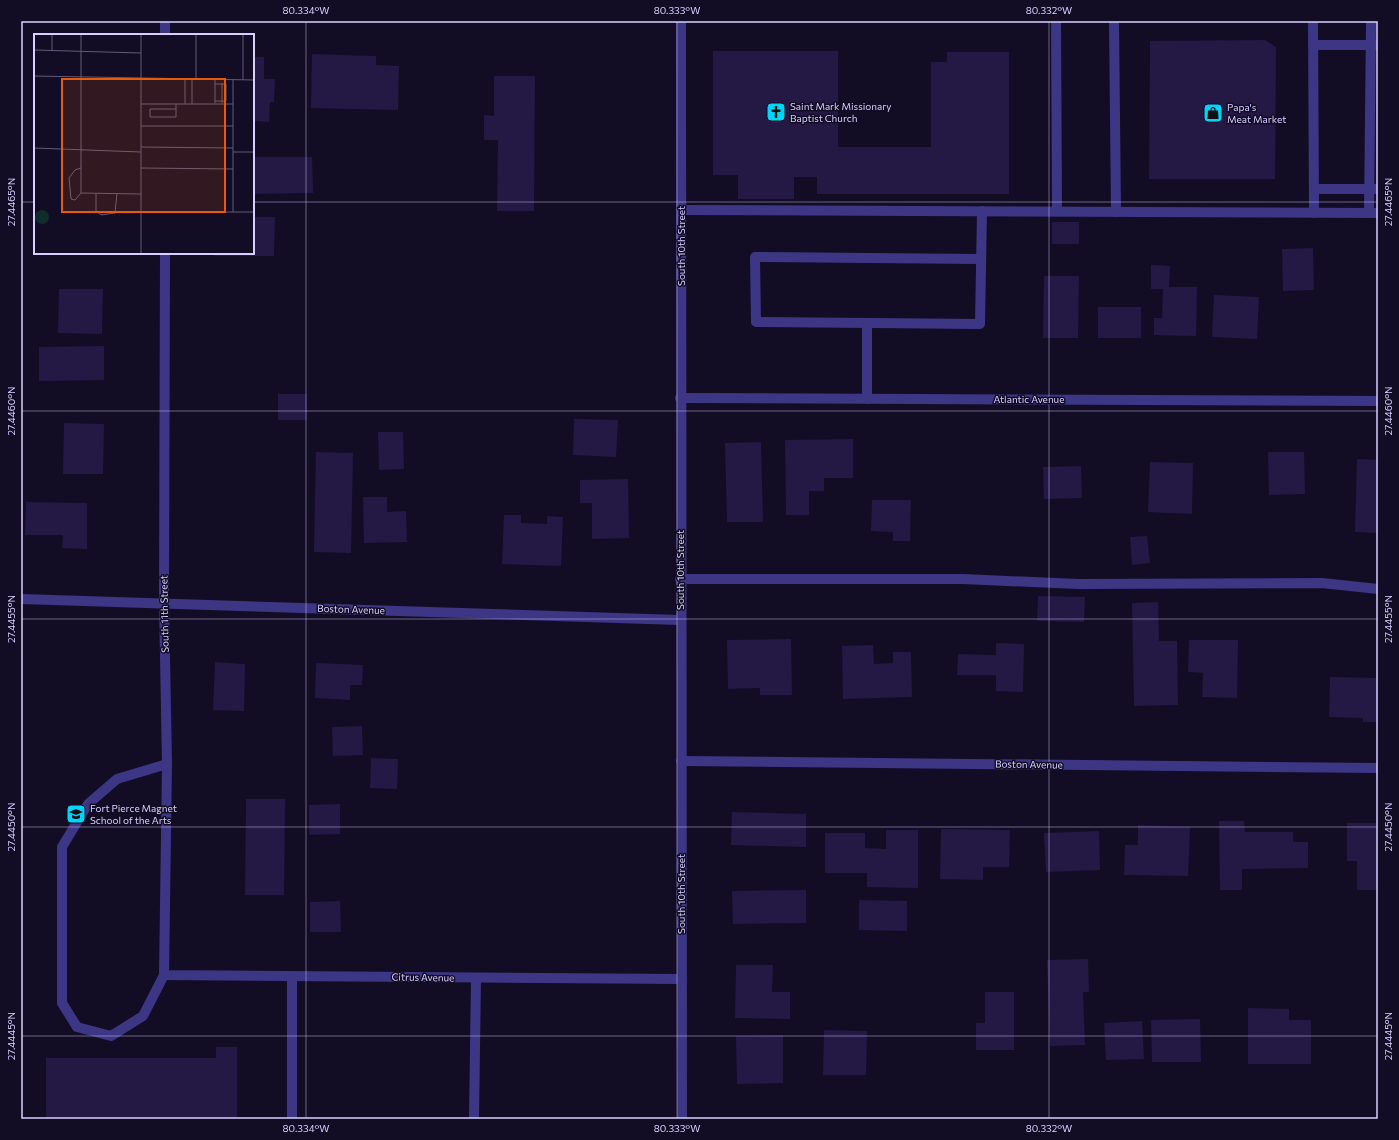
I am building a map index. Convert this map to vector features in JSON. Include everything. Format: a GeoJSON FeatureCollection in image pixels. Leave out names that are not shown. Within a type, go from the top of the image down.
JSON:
{"type":"FeatureCollection","features":[{"type":"Feature","properties":{"kind":"street"},"geometry":{"type":"LineString","coordinates":[[165,21],[165,34]]}},
{"type":"Feature","properties":{"kind":"street","name":"South 10th Street"},"geometry":{"type":"LineString","coordinates":[[681,21],[680,620],[682,1119]]}},
{"type":"Feature","properties":{"kind":"street"},"geometry":{"type":"LineString","coordinates":[[1056,21],[1057,211]]}},
{"type":"Feature","properties":{"kind":"street"},"geometry":{"type":"LineString","coordinates":[[1114,21],[1116,212]]}},
{"type":"Feature","properties":{"kind":"street"},"geometry":{"type":"LineString","coordinates":[[1313,21],[1314,213]]}},
{"type":"Feature","properties":{"kind":"street"},"geometry":{"type":"LineString","coordinates":[[681,210],[1374,213],[1374,45],[1371,21]]}},
{"type":"Feature","properties":{"kind":"street"},"geometry":{"type":"LineString","coordinates":[[1313,45],[1374,45]]}},
{"type":"Feature","properties":{"kind":"street"},"geometry":{"type":"LineString","coordinates":[[1314,189],[1374,189]]}},
{"type":"Feature","properties":{"kind":"street"},"geometry":{"type":"LineString","coordinates":[[981,259],[755,257],[756,322],[980,324],[982,211]]}},
{"type":"Feature","properties":{"kind":"street","name":"South 11th Street"},"geometry":{"type":"LineString","coordinates":[[164,975],[167,764],[164,603],[165,254]]}},
{"type":"Feature","properties":{"kind":"street"},"geometry":{"type":"LineString","coordinates":[[867,323],[867,399]]}},
{"type":"Feature","properties":{"kind":"street","name":"Atlantic Avenue"},"geometry":{"type":"LineString","coordinates":[[680,398],[1378,401]]}},
{"type":"Feature","properties":{"kind":"street"},"geometry":{"type":"LineString","coordinates":[[680,579],[963,579],[1078,584],[1322,583],[1378,589]]}},
{"type":"Feature","properties":{"kind":"street","name":"Boston Avenue"},"geometry":{"type":"LineString","coordinates":[[21,599],[680,620]]}},
{"type":"Feature","properties":{"kind":"street","name":"Boston Avenue"},"geometry":{"type":"LineString","coordinates":[[681,761],[1378,768]]}},
{"type":"Feature","properties":{"kind":"street"},"geometry":{"type":"LineString","coordinates":[[164,975],[143,1016],[111,1036],[77,1027],[62,1003],[62,847],[88,804],[117,779],[167,764]]}},
{"type":"Feature","properties":{"kind":"street","name":"Citrus Avenue"},"geometry":{"type":"LineString","coordinates":[[164,975],[682,979]]}},
{"type":"Feature","properties":{"kind":"street"},"geometry":{"type":"LineString","coordinates":[[292,976],[292,1119]]}},
{"type":"Feature","properties":{"kind":"street"},"geometry":{"type":"LineString","coordinates":[[474,1119],[476,978]]}},
{"type":"Feature","properties":{"kind":"building","name":"Papa's Meat Market"},"geometry":{"type":"Polygon","coordinates":[[[1265,40],[1276,47],[1275,179],[1149,179],[1150,41],[1265,40]]]}},
{"type":"Feature","properties":{"kind":"building","name":"Saint Mark Missionary Baptist Church"},"geometry":{"type":"Polygon","coordinates":[[[713,51],[838,51],[838,147],[931,147],[931,62],[947,62],[947,52],[1009,52],[1009,194],[817,194],[817,177],[794,177],[794,199],[738,199],[738,175],[713,175],[713,51]]]}},
{"type":"Feature","properties":{"kind":"building"},"geometry":{"type":"Polygon","coordinates":[[[312,54],[376,56],[376,65],[399,66],[398,110],[311,108],[312,54]]]}},
{"type":"Feature","properties":{"kind":"building"},"geometry":{"type":"Polygon","coordinates":[[[254,57],[264,57],[264,79],[275,79],[274,102],[270,102],[269,122],[254,121],[254,57]]]}},
{"type":"Feature","properties":{"kind":"building"},"geometry":{"type":"Polygon","coordinates":[[[494,76],[535,76],[534,211],[497,211],[498,140],[484,140],[484,115],[494,116],[494,76]]]}},
{"type":"Feature","properties":{"kind":"building"},"geometry":{"type":"Polygon","coordinates":[[[254,157],[312,157],[313,193],[254,194],[254,157]]]}},
{"type":"Feature","properties":{"kind":"building"},"geometry":{"type":"Polygon","coordinates":[[[254,217],[275,217],[274,256],[215,256],[215,254],[254,254],[254,217]]]}},
{"type":"Feature","properties":{"kind":"building"},"geometry":{"type":"Polygon","coordinates":[[[1052,222],[1079,222],[1079,244],[1052,244],[1052,222]]]}},
{"type":"Feature","properties":{"kind":"building"},"geometry":{"type":"Polygon","coordinates":[[[1313,248],[1314,290],[1283,291],[1282,249],[1313,248]]]}},
{"type":"Feature","properties":{"kind":"building"},"geometry":{"type":"Polygon","coordinates":[[[1151,265],[1170,266],[1169,287],[1197,287],[1196,336],[1154,335],[1154,318],[1162,318],[1163,289],[1151,289],[1151,265]]]}},
{"type":"Feature","properties":{"kind":"building"},"geometry":{"type":"Polygon","coordinates":[[[1044,276],[1079,276],[1078,338],[1043,338],[1044,276]]]}},
{"type":"Feature","properties":{"kind":"building"},"geometry":{"type":"Polygon","coordinates":[[[59,289],[103,289],[102,334],[58,333],[59,289]]]}},
{"type":"Feature","properties":{"kind":"building"},"geometry":{"type":"Polygon","coordinates":[[[1214,295],[1259,297],[1257,339],[1212,337],[1214,295]]]}},
{"type":"Feature","properties":{"kind":"building"},"geometry":{"type":"Polygon","coordinates":[[[1098,307],[1141,307],[1141,338],[1098,338],[1098,307]]]}},
{"type":"Feature","properties":{"kind":"building"},"geometry":{"type":"Polygon","coordinates":[[[104,346],[104,380],[39,381],[39,347],[104,346]]]}},
{"type":"Feature","properties":{"kind":"building"},"geometry":{"type":"Polygon","coordinates":[[[278,394],[307,394],[307,420],[278,420],[278,394]]]}},
{"type":"Feature","properties":{"kind":"building"},"geometry":{"type":"Polygon","coordinates":[[[574,419],[618,420],[616,457],[573,455],[574,419]]]}},
{"type":"Feature","properties":{"kind":"building"},"geometry":{"type":"Polygon","coordinates":[[[64,423],[104,424],[103,474],[63,474],[64,423]]]}},
{"type":"Feature","properties":{"kind":"building"},"geometry":{"type":"Polygon","coordinates":[[[378,432],[403,432],[404,469],[379,470],[378,432]]]}},
{"type":"Feature","properties":{"kind":"building"},"geometry":{"type":"Polygon","coordinates":[[[853,439],[853,478],[824,478],[824,491],[809,491],[809,515],[786,515],[785,440],[853,439]]]}},
{"type":"Feature","properties":{"kind":"building"},"geometry":{"type":"Polygon","coordinates":[[[761,442],[763,522],[727,522],[725,443],[761,442]]]}},
{"type":"Feature","properties":{"kind":"building"},"geometry":{"type":"Polygon","coordinates":[[[316,452],[353,453],[351,553],[314,552],[316,452]]]}},
{"type":"Feature","properties":{"kind":"building"},"geometry":{"type":"Polygon","coordinates":[[[1268,452],[1304,452],[1305,494],[1269,495],[1268,452]]]}},
{"type":"Feature","properties":{"kind":"building"},"geometry":{"type":"Polygon","coordinates":[[[1357,459],[1378,460],[1378,533],[1355,532],[1357,459]]]}},
{"type":"Feature","properties":{"kind":"building"},"geometry":{"type":"Polygon","coordinates":[[[1150,462],[1193,463],[1192,514],[1148,512],[1150,462]]]}},
{"type":"Feature","properties":{"kind":"building"},"geometry":{"type":"Polygon","coordinates":[[[1081,466],[1082,498],[1044,499],[1043,467],[1081,466]]]}},
{"type":"Feature","properties":{"kind":"building"},"geometry":{"type":"Polygon","coordinates":[[[628,479],[629,538],[592,539],[592,503],[580,503],[580,480],[628,479]]]}},
{"type":"Feature","properties":{"kind":"building"},"geometry":{"type":"Polygon","coordinates":[[[363,497],[387,497],[387,512],[406,511],[407,542],[364,543],[363,497]]]}},
{"type":"Feature","properties":{"kind":"building"},"geometry":{"type":"Polygon","coordinates":[[[872,500],[911,500],[910,541],[893,541],[893,532],[871,531],[872,500]]]}},
{"type":"Feature","properties":{"kind":"building"},"geometry":{"type":"Polygon","coordinates":[[[26,502],[87,503],[87,549],[62,548],[63,535],[25,535],[26,502]]]}},
{"type":"Feature","properties":{"kind":"building"},"geometry":{"type":"Polygon","coordinates":[[[504,515],[521,515],[521,523],[547,524],[547,516],[563,517],[561,566],[502,564],[504,515]]]}},
{"type":"Feature","properties":{"kind":"building"},"geometry":{"type":"Polygon","coordinates":[[[1147,536],[1150,563],[1132,565],[1130,537],[1147,536]]]}},
{"type":"Feature","properties":{"kind":"building"},"geometry":{"type":"Polygon","coordinates":[[[1038,596],[1085,597],[1084,622],[1037,621],[1038,596]]]}},
{"type":"Feature","properties":{"kind":"building"},"geometry":{"type":"Polygon","coordinates":[[[1158,602],[1159,641],[1177,641],[1178,705],[1134,706],[1132,603],[1158,602]]]}},
{"type":"Feature","properties":{"kind":"building"},"geometry":{"type":"Polygon","coordinates":[[[791,639],[792,695],[760,695],[760,688],[728,689],[727,640],[791,639]]]}},
{"type":"Feature","properties":{"kind":"building"},"geometry":{"type":"Polygon","coordinates":[[[1189,640],[1238,640],[1237,698],[1202,697],[1203,673],[1188,672],[1189,640]]]}},
{"type":"Feature","properties":{"kind":"building"},"geometry":{"type":"Polygon","coordinates":[[[996,643],[1024,644],[1023,692],[996,691],[996,675],[957,675],[958,654],[996,655],[996,643]]]}},
{"type":"Feature","properties":{"kind":"building"},"geometry":{"type":"Polygon","coordinates":[[[873,645],[874,664],[893,663],[893,652],[911,652],[912,697],[843,699],[842,646],[873,645]]]}},
{"type":"Feature","properties":{"kind":"building"},"geometry":{"type":"Polygon","coordinates":[[[215,662],[245,664],[244,711],[213,710],[215,662]]]}},
{"type":"Feature","properties":{"kind":"building"},"geometry":{"type":"Polygon","coordinates":[[[316,663],[363,665],[362,685],[350,685],[350,700],[315,698],[316,663]]]}},
{"type":"Feature","properties":{"kind":"building"},"geometry":{"type":"Polygon","coordinates":[[[1330,677],[1378,678],[1378,722],[1363,722],[1363,718],[1329,717],[1330,677]]]}},
{"type":"Feature","properties":{"kind":"building"},"geometry":{"type":"Polygon","coordinates":[[[362,726],[363,755],[333,756],[332,727],[362,726]]]}},
{"type":"Feature","properties":{"kind":"building"},"geometry":{"type":"Polygon","coordinates":[[[371,758],[398,759],[397,789],[370,788],[371,758]]]}},
{"type":"Feature","properties":{"kind":"building"},"geometry":{"type":"Polygon","coordinates":[[[246,799],[285,799],[284,895],[245,895],[246,799]]]}},
{"type":"Feature","properties":{"kind":"building"},"geometry":{"type":"Polygon","coordinates":[[[340,804],[340,834],[309,835],[309,805],[340,804]]]}},
{"type":"Feature","properties":{"kind":"building"},"geometry":{"type":"Polygon","coordinates":[[[732,812],[806,814],[806,847],[731,845],[732,812]]]}},
{"type":"Feature","properties":{"kind":"building"},"geometry":{"type":"Polygon","coordinates":[[[1219,821],[1244,821],[1245,832],[1293,832],[1293,842],[1308,842],[1308,868],[1242,869],[1242,890],[1220,890],[1219,821]]]}},
{"type":"Feature","properties":{"kind":"building"},"geometry":{"type":"Polygon","coordinates":[[[1347,823],[1378,823],[1378,890],[1357,890],[1357,861],[1347,861],[1347,823]]]}},
{"type":"Feature","properties":{"kind":"building"},"geometry":{"type":"Polygon","coordinates":[[[1138,825],[1190,827],[1188,876],[1124,875],[1125,845],[1138,845],[1138,825]]]}},
{"type":"Feature","properties":{"kind":"building"},"geometry":{"type":"Polygon","coordinates":[[[941,829],[1010,830],[1009,867],[983,867],[983,880],[940,879],[941,829]]]}},
{"type":"Feature","properties":{"kind":"building"},"geometry":{"type":"Polygon","coordinates":[[[886,830],[918,830],[918,888],[867,887],[867,873],[825,873],[825,833],[865,833],[865,848],[886,849],[886,830]]]}},
{"type":"Feature","properties":{"kind":"building"},"geometry":{"type":"Polygon","coordinates":[[[1099,831],[1100,870],[1046,872],[1044,833],[1099,831]]]}},
{"type":"Feature","properties":{"kind":"building"},"geometry":{"type":"Polygon","coordinates":[[[806,890],[806,923],[733,924],[732,891],[806,890]]]}},
{"type":"Feature","properties":{"kind":"building"},"geometry":{"type":"Polygon","coordinates":[[[859,900],[907,901],[907,931],[859,930],[859,900]]]}},
{"type":"Feature","properties":{"kind":"building"},"geometry":{"type":"Polygon","coordinates":[[[340,901],[341,932],[310,932],[310,902],[340,901]]]}},
{"type":"Feature","properties":{"kind":"building"},"geometry":{"type":"Polygon","coordinates":[[[1088,959],[1089,992],[1083,992],[1085,1045],[1050,1046],[1047,960],[1088,959]]]}},
{"type":"Feature","properties":{"kind":"building"},"geometry":{"type":"Polygon","coordinates":[[[736,965],[773,965],[772,992],[790,992],[790,1019],[735,1018],[736,965]]]}},
{"type":"Feature","properties":{"kind":"building"},"geometry":{"type":"Polygon","coordinates":[[[985,992],[1014,992],[1014,1050],[976,1050],[976,1023],[985,1023],[985,992]]]}},
{"type":"Feature","properties":{"kind":"building"},"geometry":{"type":"Polygon","coordinates":[[[1248,1008],[1289,1009],[1289,1020],[1311,1020],[1311,1064],[1248,1064],[1248,1008]]]}},
{"type":"Feature","properties":{"kind":"building"},"geometry":{"type":"Polygon","coordinates":[[[1200,1019],[1201,1062],[1152,1062],[1151,1020],[1200,1019]]]}},
{"type":"Feature","properties":{"kind":"building"},"geometry":{"type":"Polygon","coordinates":[[[1142,1021],[1144,1059],[1106,1060],[1104,1023],[1142,1021]]]}},
{"type":"Feature","properties":{"kind":"building"},"geometry":{"type":"Polygon","coordinates":[[[824,1030],[867,1031],[866,1075],[823,1075],[824,1030]]]}},
{"type":"Feature","properties":{"kind":"building"},"geometry":{"type":"Polygon","coordinates":[[[783,1035],[783,1083],[737,1084],[736,1036],[783,1035]]]}},
{"type":"Feature","properties":{"kind":"building"},"geometry":{"type":"Polygon","coordinates":[[[216,1047],[237,1047],[237,1119],[46,1119],[46,1058],[216,1058],[216,1047]]]}},
{"type":"Feature","properties":{"kind":"place","name":"Saint Mark Missionary Baptist Church"},"geometry":{"type":"Point","coordinates":[776,112]}},
{"type":"Feature","properties":{"kind":"place","name":"Papa's Meat Market"},"geometry":{"type":"Point","coordinates":[1213,113]}},
{"type":"Feature","properties":{"kind":"place","name":"Fort Pierce Magnet School of the Arts"},"geometry":{"type":"Point","coordinates":[76,814]}}]}
